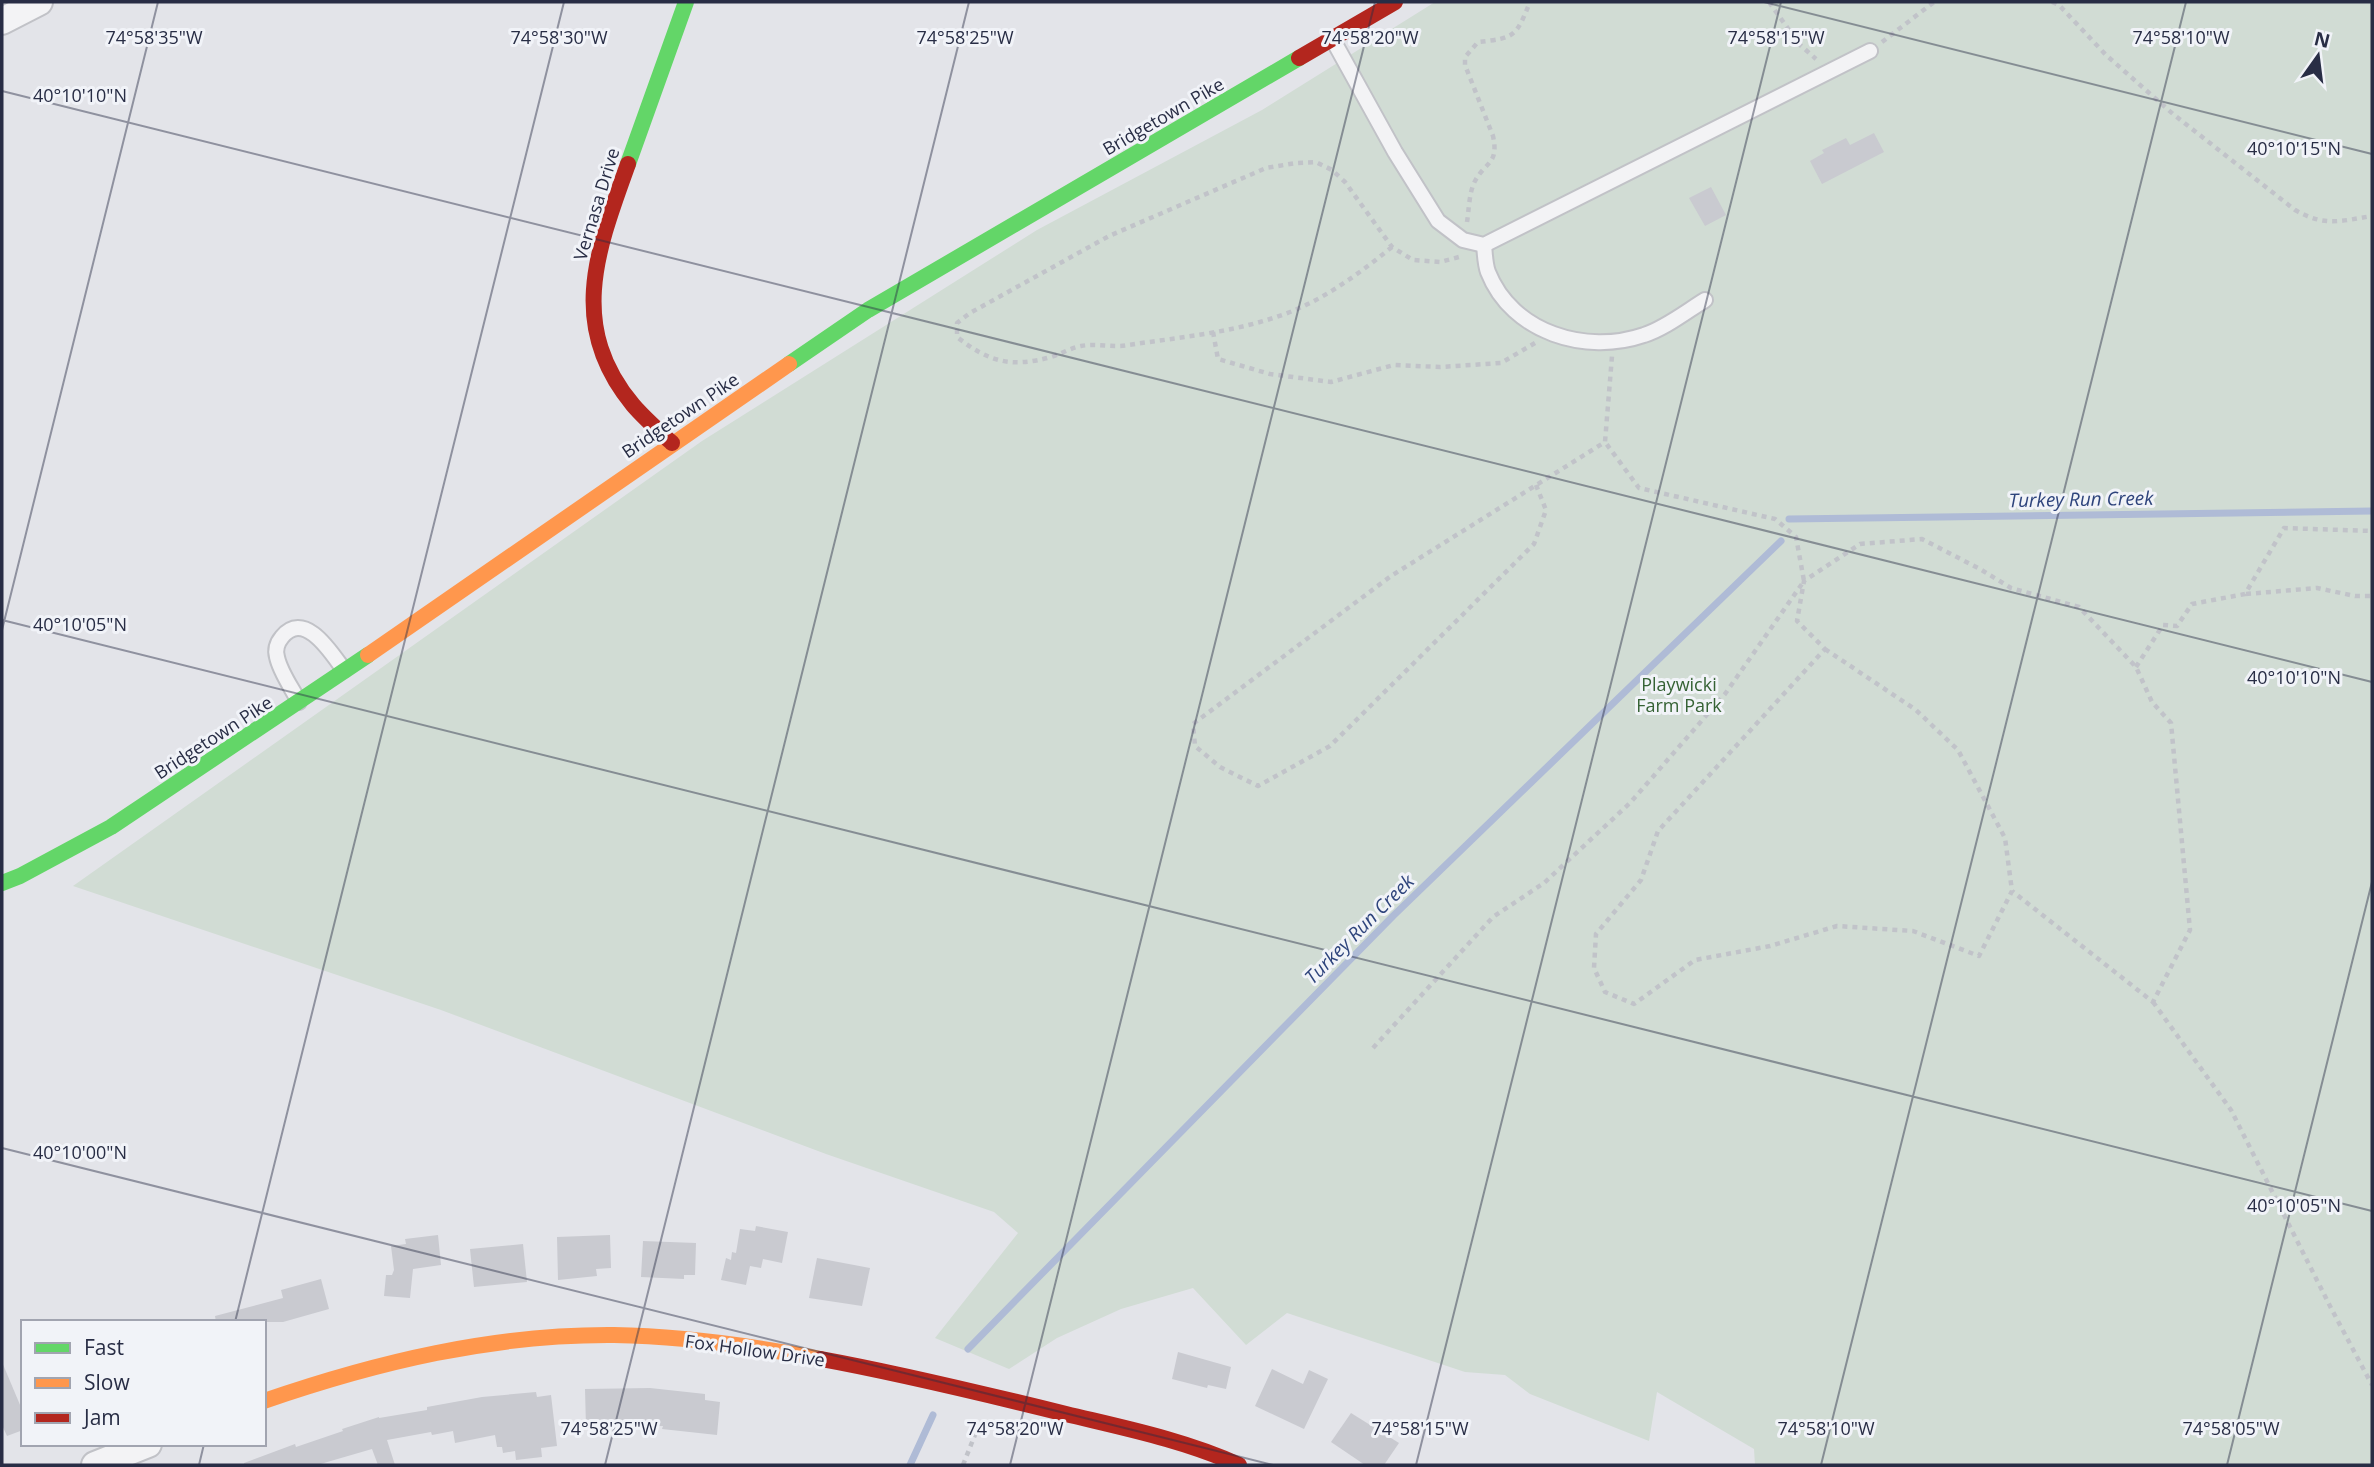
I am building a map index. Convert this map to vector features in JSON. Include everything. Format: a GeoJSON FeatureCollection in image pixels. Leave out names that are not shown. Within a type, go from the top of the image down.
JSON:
{"type":"FeatureCollection","features":[{"type":"Feature","properties":{"kind":"main road","name":"Vernasa Drive"},"geometry":{"type":"LineString","coordinates":[[672,443],[634,406],[618,384],[603,353],[594,322],[592,298],[604,231],[686,2]]}},
{"type":"Feature","properties":{"kind":"main road","name":"Bridgetown Pike"},"geometry":{"type":"LineString","coordinates":[[2,883],[111,827],[299,703],[868,310],[1395,2]]}},
{"type":"Feature","properties":{"kind":"main road","name":"Fox Hollow Drive"},"geometry":{"type":"LineString","coordinates":[[266,1401],[319,1381],[379,1365],[498,1344],[609,1336],[700,1340],[783,1351],[991,1396],[1188,1444],[1239,1465]]}},
{"type":"Feature","properties":{"kind":"street"},"geometry":{"type":"LineString","coordinates":[[2,21],[39,2]]}},
{"type":"Feature","properties":{"kind":"street"},"geometry":{"type":"LineString","coordinates":[[95,1465],[143,1446]]}},
{"type":"Feature","properties":{"kind":"lane"},"geometry":{"type":"LineString","coordinates":[[1333,39],[1395,152],[1438,220],[1463,240],[1484,246],[1870,51]]}},
{"type":"Feature","properties":{"kind":"lane"},"geometry":{"type":"LineString","coordinates":[[1484,246],[1487,269],[1504,300],[1521,316],[1551,334],[1578,342],[1614,341],[1646,335],[1705,300]]}},
{"type":"Feature","properties":{"kind":"lane"},"geometry":{"type":"LineString","coordinates":[[299,703],[277,659],[276,647],[283,635],[295,629],[320,637],[345,671]]}},
{"type":"Feature","properties":{"kind":"path"},"geometry":{"type":"LineString","coordinates":[[1392,247],[1349,281],[1290,312],[1237,328],[1124,346],[1082,345],[1051,357],[1020,363],[995,361],[972,349],[957,337],[957,323],[970,313],[1109,236],[1266,167],[1316,163],[1332,170],[1345,182],[1392,247],[1413,260],[1440,262],[1458,259],[1474,182],[1493,160],[1495,147],[1465,65],[1465,57],[1478,42],[1499,40],[1513,35],[1522,23],[1530,2]]}},
{"type":"Feature","properties":{"kind":"path"},"geometry":{"type":"LineString","coordinates":[[1769,2],[1799,44],[1829,72]]}},
{"type":"Feature","properties":{"kind":"path"},"geometry":{"type":"LineString","coordinates":[[1870,51],[1934,2]]}},
{"type":"Feature","properties":{"kind":"path"},"geometry":{"type":"LineString","coordinates":[[2052,2],[2172,114],[2295,210],[2314,220],[2337,222],[2372,216]]}},
{"type":"Feature","properties":{"kind":"path"},"geometry":{"type":"LineString","coordinates":[[1213,331],[1218,359],[1270,374],[1331,382],[1394,365],[1440,367],[1501,363],[1551,334]]}},
{"type":"Feature","properties":{"kind":"path"},"geometry":{"type":"LineString","coordinates":[[1614,341],[1605,442],[1639,488],[1776,519],[1796,537],[1804,581],[1797,621],[1825,649],[1916,710],[1958,750],[2005,838],[2012,891],[1979,956],[1913,930],[1837,926],[1770,946],[1695,960],[1634,1004],[1605,992],[1594,968],[1596,934],[1641,880],[1658,831],[1825,649]]}},
{"type":"Feature","properties":{"kind":"path"},"geometry":{"type":"LineString","coordinates":[[1536,485],[1546,510],[1534,544],[1330,746],[1258,786],[1220,767],[1195,746],[1193,724],[1391,576],[1536,485],[1605,442]]}},
{"type":"Feature","properties":{"kind":"path"},"geometry":{"type":"LineString","coordinates":[[2245,594],[2284,528],[2372,531]]}},
{"type":"Feature","properties":{"kind":"path"},"geometry":{"type":"LineString","coordinates":[[1373,1048],[1493,918],[1544,883],[1630,803],[1725,694],[1804,581],[1860,544],[1922,539],[2011,588],[2079,607],[2136,667],[2152,702],[2171,723],[2190,930],[2153,1003]]}},
{"type":"Feature","properties":{"kind":"path"},"geometry":{"type":"LineString","coordinates":[[2136,667],[2163,625],[2177,626],[2192,604],[2245,594],[2317,588],[2355,596],[2372,596]]}},
{"type":"Feature","properties":{"kind":"path"},"geometry":{"type":"LineString","coordinates":[[2012,891],[2153,1003],[2231,1110],[2372,1385]]}},
{"type":"Feature","properties":{"kind":"path"},"geometry":{"type":"LineString","coordinates":[[962,1465],[991,1396]]}},
{"type":"Feature","properties":{"kind":"green space","name":"Playwicki Farm Park"},"geometry":{"type":"Polygon","coordinates":[[[1435,2],[2372,2],[2372,1465],[1755,1465],[1754,1449],[1657,1392],[1649,1441],[1530,1394],[1505,1375],[1465,1372],[1287,1313],[1246,1345],[1193,1288],[1121,1309],[1057,1338],[1009,1369],[935,1338],[1018,1233],[994,1212],[826,1154],[441,1010],[73,886],[702,441],[1037,230],[1262,110],[1435,2]]]}},
{"type":"Feature","properties":{"kind":"building"},"geometry":{"type":"Polygon","coordinates":[[[1874,133],[1884,152],[1822,184],[1810,161],[1824,153],[1822,150],[1846,138],[1850,145],[1874,133]]]}},
{"type":"Feature","properties":{"kind":"building"},"geometry":{"type":"Polygon","coordinates":[[[1711,187],[1726,215],[1705,226],[1689,198],[1711,187]]]}},
{"type":"Feature","properties":{"kind":"building"},"geometry":{"type":"Polygon","coordinates":[[[756,1226],[788,1232],[782,1263],[763,1259],[761,1268],[750,1266],[746,1285],[721,1280],[726,1258],[731,1260],[732,1252],[736,1253],[740,1229],[755,1231],[756,1226]]]}},
{"type":"Feature","properties":{"kind":"building"},"geometry":{"type":"Polygon","coordinates":[[[438,1235],[441,1265],[413,1269],[410,1298],[384,1296],[386,1275],[392,1275],[394,1270],[391,1246],[406,1244],[405,1239],[438,1235]]]}},
{"type":"Feature","properties":{"kind":"building"},"geometry":{"type":"Polygon","coordinates":[[[610,1235],[611,1268],[596,1269],[597,1276],[558,1280],[557,1237],[610,1235]]]}},
{"type":"Feature","properties":{"kind":"building"},"geometry":{"type":"Polygon","coordinates":[[[643,1241],[696,1243],[695,1275],[684,1275],[684,1279],[641,1277],[643,1241]]]}},
{"type":"Feature","properties":{"kind":"building"},"geometry":{"type":"Polygon","coordinates":[[[523,1244],[527,1282],[474,1287],[470,1249],[523,1244]]]}},
{"type":"Feature","properties":{"kind":"building"},"geometry":{"type":"Polygon","coordinates":[[[817,1258],[870,1268],[862,1306],[809,1298],[817,1258]]]}},
{"type":"Feature","properties":{"kind":"building"},"geometry":{"type":"Polygon","coordinates":[[[321,1279],[329,1309],[283,1322],[216,1320],[215,1316],[283,1298],[281,1290],[321,1279]]]}},
{"type":"Feature","properties":{"kind":"building"},"geometry":{"type":"Polygon","coordinates":[[[1178,1352],[1231,1367],[1226,1389],[1208,1385],[1207,1388],[1172,1379],[1178,1352]]]}},
{"type":"Feature","properties":{"kind":"building"},"geometry":{"type":"Polygon","coordinates":[[[2,1362],[21,1407],[21,1431],[7,1436],[2,1425],[2,1362]]]}},
{"type":"Feature","properties":{"kind":"building"},"geometry":{"type":"Polygon","coordinates":[[[1272,1369],[1303,1384],[1309,1370],[1328,1379],[1304,1429],[1255,1406],[1272,1369]]]}},
{"type":"Feature","properties":{"kind":"building"},"geometry":{"type":"Polygon","coordinates":[[[650,1388],[705,1394],[705,1400],[720,1402],[717,1435],[662,1429],[663,1426],[586,1427],[585,1389],[650,1388]]]}},
{"type":"Feature","properties":{"kind":"building"},"geometry":{"type":"Polygon","coordinates":[[[536,1392],[537,1397],[551,1395],[557,1446],[541,1448],[542,1457],[516,1460],[515,1451],[503,1453],[502,1447],[497,1447],[495,1435],[455,1443],[453,1431],[387,1440],[395,1465],[378,1465],[372,1449],[317,1465],[244,1465],[295,1444],[296,1447],[379,1417],[427,1410],[427,1407],[482,1397],[536,1392]]]}},
{"type":"Feature","properties":{"kind":"building"},"geometry":{"type":"Polygon","coordinates":[[[1351,1413],[1399,1443],[1384,1465],[1365,1465],[1331,1442],[1351,1413]]]}},
{"type":"Feature","properties":{"kind":"waterway","name":"Turkey Run Creek"},"geometry":{"type":"LineString","coordinates":[[1789,519],[2372,511]]}},
{"type":"Feature","properties":{"kind":"waterway","name":"Turkey Run Creek"},"geometry":{"type":"LineString","coordinates":[[968,1349],[1393,916],[1781,541]]}},
{"type":"Feature","properties":{"kind":"waterway","name":"Turkey Run Creek"},"geometry":{"type":"LineString","coordinates":[[910,1465],[933,1415]]}},
{"type":"Feature","properties":{"kind":"traffic: fast"},"geometry":{"type":"LineString","coordinates":[[628,164],[686,2]]}},
{"type":"Feature","properties":{"kind":"traffic: fast"},"geometry":{"type":"LineString","coordinates":[[789,364],[868,310],[1299,58]]}},
{"type":"Feature","properties":{"kind":"traffic: fast"},"geometry":{"type":"LineString","coordinates":[[2,883],[111,827],[368,655]]}},
{"type":"Feature","properties":{"kind":"traffic: slow"},"geometry":{"type":"LineString","coordinates":[[368,655],[789,364]]}},
{"type":"Feature","properties":{"kind":"traffic: slow"},"geometry":{"type":"LineString","coordinates":[[266,1400],[393,1363],[436,1353],[525,1339],[640,1336],[744,1346],[821,1359]]}},
{"type":"Feature","properties":{"kind":"traffic: jam"},"geometry":{"type":"LineString","coordinates":[[1299,58],[1395,2]]}},
{"type":"Feature","properties":{"kind":"traffic: jam"},"geometry":{"type":"LineString","coordinates":[[628,164],[606,227],[599,257],[594,287],[594,317],[600,346],[613,375],[633,405],[672,443]]}},
{"type":"Feature","properties":{"kind":"traffic: jam"},"geometry":{"type":"LineString","coordinates":[[821,1359],[1132,1430],[1197,1448],[1239,1465]]}}]}
